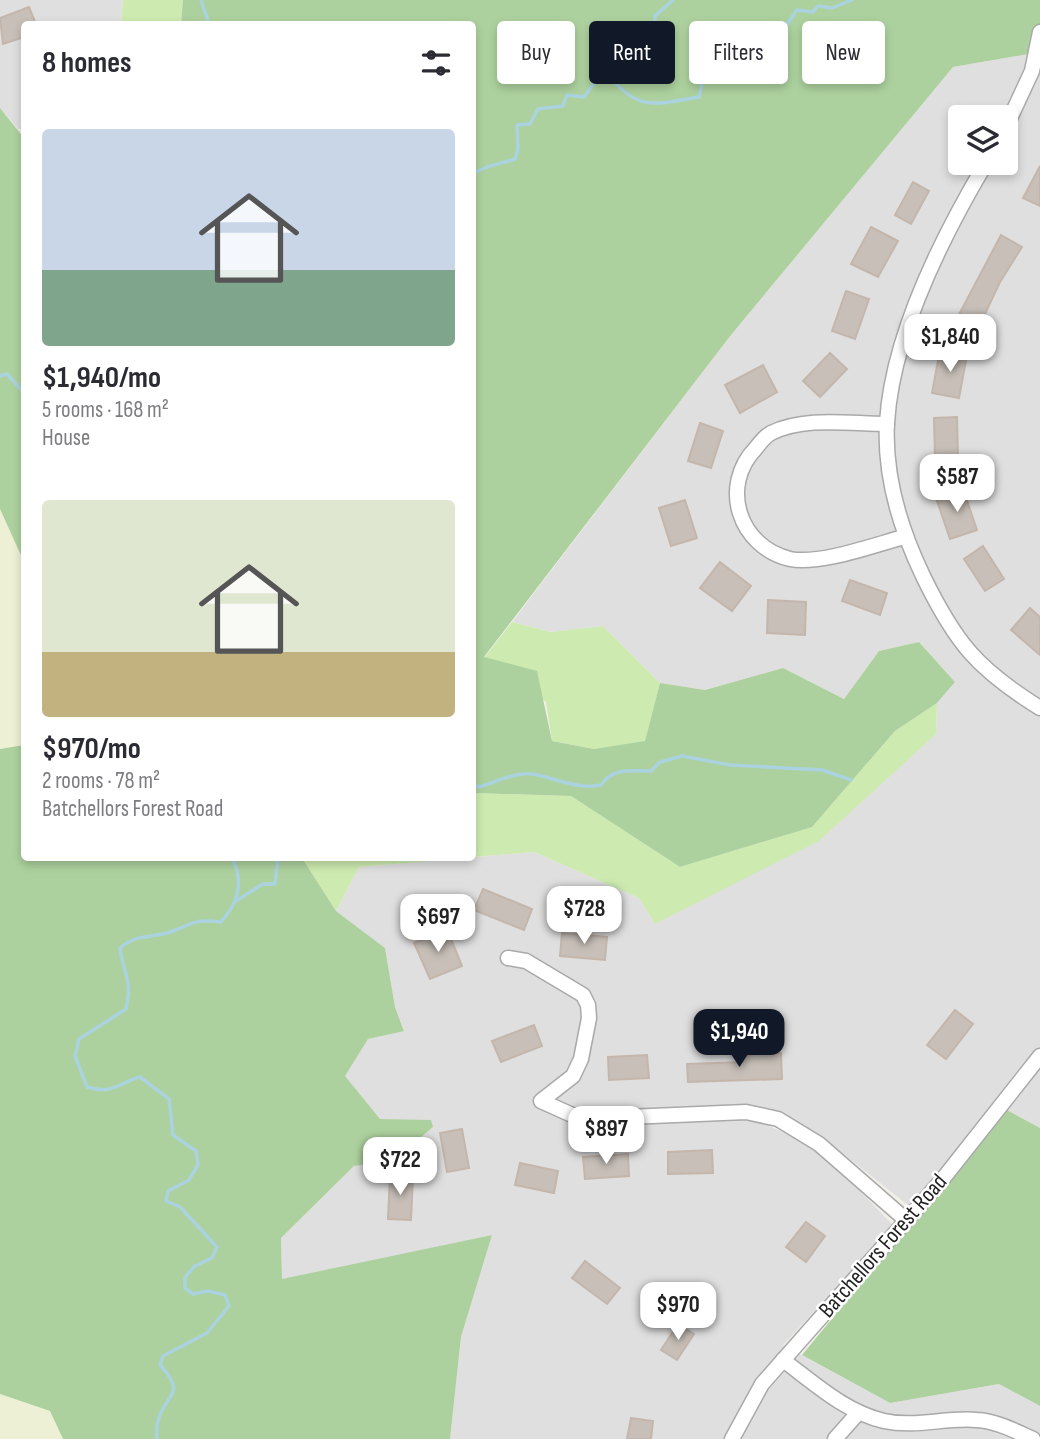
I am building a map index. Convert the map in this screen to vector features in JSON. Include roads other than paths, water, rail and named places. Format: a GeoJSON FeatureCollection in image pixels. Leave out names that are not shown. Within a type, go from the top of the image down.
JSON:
{"type":"FeatureCollection","features":[{"type":"Feature","properties":{"kind":"street"},"geometry":{"type":"LineString","coordinates":[[1016,105],[1031,71],[1040,32]]}},
{"type":"Feature","properties":{"kind":"street"},"geometry":{"type":"LineString","coordinates":[[980,175],[919,297],[895,368],[887,424],[891,481],[904,537],[940,611],[966,651],[1012,691],[1040,708]]}},
{"type":"Feature","properties":{"kind":"street"},"geometry":{"type":"LineString","coordinates":[[887,424],[804,423],[769,434],[744,460],[736,494],[740,517],[765,551],[793,560],[828,556],[904,537]]}},
{"type":"Feature","properties":{"kind":"street"},"geometry":{"type":"LineString","coordinates":[[508,958],[526,961],[583,995],[588,1005],[589,1018],[581,1059],[573,1076],[541,1101],[581,1119],[746,1112],[778,1119],[820,1144],[906,1220]]}},
{"type":"Feature","properties":{"kind":"street","name":"Batchellors Forest Road"},"geometry":{"type":"LineString","coordinates":[[732,1439],[762,1384],[951,1170],[1040,1056]]}},
{"type":"Feature","properties":{"kind":"street"},"geometry":{"type":"LineString","coordinates":[[783,1360],[858,1413],[886,1422],[923,1424],[977,1420],[1002,1426],[1033,1439]]}},
{"type":"Feature","properties":{"kind":"street"},"geometry":{"type":"LineString","coordinates":[[835,1439],[858,1413]]}},
{"type":"Feature","properties":{"kind":"waterway"},"geometry":{"type":"LineString","coordinates":[[201,0],[208,21]]}},
{"type":"Feature","properties":{"kind":"waterway"},"geometry":{"type":"LineString","coordinates":[[476,172],[515,159],[518,149],[517,125],[530,124],[538,109],[563,106],[567,95],[584,97],[600,75],[623,78],[660,39],[654,28],[655,16],[673,0]]}},
{"type":"Feature","properties":{"kind":"waterway"},"geometry":{"type":"LineString","coordinates":[[616,84],[631,97],[651,103],[699,97],[702,84],[708,77],[720,80],[780,34],[797,10],[813,12],[818,6],[832,8],[852,0]]}},
{"type":"Feature","properties":{"kind":"waterway"},"geometry":{"type":"LineString","coordinates":[[0,376],[7,374],[21,390]]}},
{"type":"Feature","properties":{"kind":"waterway"},"geometry":{"type":"LineString","coordinates":[[476,785],[479,787],[526,774],[575,785],[601,785],[611,775],[651,771],[660,762],[682,756],[730,765],[822,770],[851,780]]}},
{"type":"Feature","properties":{"kind":"waterway"},"geometry":{"type":"LineString","coordinates":[[157,1439],[161,1412],[174,1389],[160,1365],[163,1356],[207,1333],[229,1306],[225,1295],[208,1291],[193,1294],[185,1288],[185,1277],[195,1266],[212,1258],[217,1247],[180,1207],[166,1201],[168,1191],[189,1180],[198,1165],[196,1151],[173,1135],[169,1099],[140,1077],[109,1089],[87,1087],[75,1056],[79,1039],[126,1009],[128,983],[120,948],[138,938],[167,933],[197,922],[221,922],[232,907],[237,892],[238,875],[233,861]]}},
{"type":"Feature","properties":{"kind":"waterway"},"geometry":{"type":"LineString","coordinates":[[236,901],[263,884],[275,884],[278,861]]}}]}
